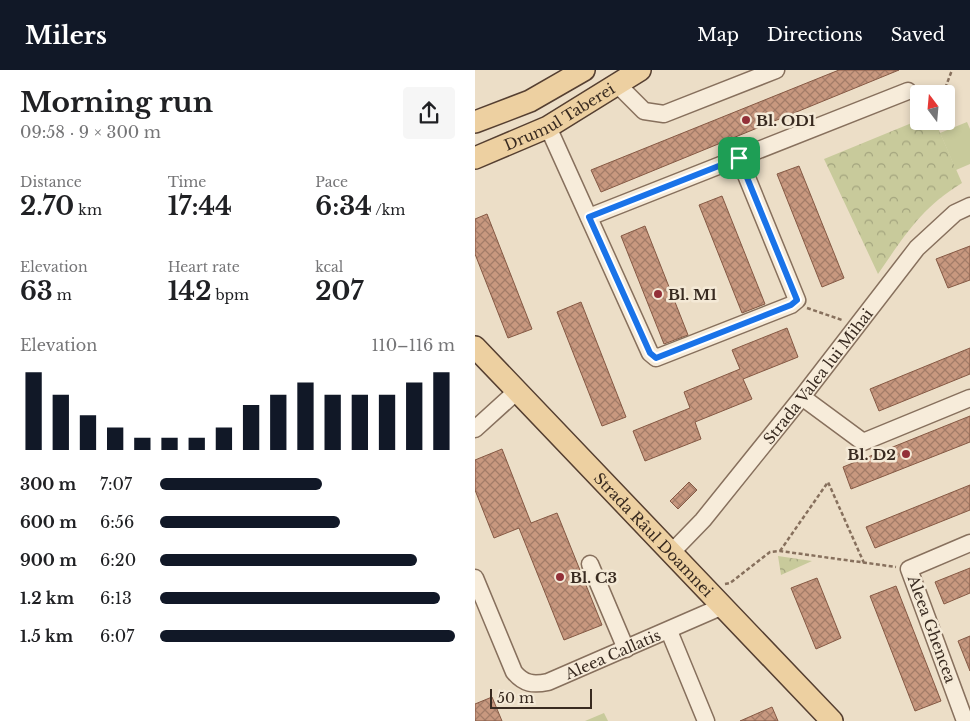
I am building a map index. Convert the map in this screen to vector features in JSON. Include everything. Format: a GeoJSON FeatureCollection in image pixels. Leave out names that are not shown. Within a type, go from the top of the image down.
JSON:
{"type":"FeatureCollection","features":[{"type":"Feature","properties":{"kind":"main road","name":"Drumul Taberei"},"geometry":{"type":"LineString","coordinates":[[475,122],[530,100],[584,70]]}},
{"type":"Feature","properties":{"kind":"main road","name":"Drumul Taberei"},"geometry":{"type":"LineString","coordinates":[[475,158],[548,127],[619,85],[640,70]]}},
{"type":"Feature","properties":{"kind":"main road","name":"Strada Râul Doamnei"},"geometry":{"type":"LineString","coordinates":[[475,347],[832,721]]}},
{"type":"Feature","properties":{"kind":"street"},"geometry":{"type":"LineString","coordinates":[[619,85],[644,111],[664,114],[776,70]]}},
{"type":"Feature","properties":{"kind":"street"},"geometry":{"type":"LineString","coordinates":[[589,217],[908,91]]}},
{"type":"Feature","properties":{"kind":"street"},"geometry":{"type":"LineString","coordinates":[[548,127],[650,353],[656,358],[794,303],[797,297],[739,158]]}},
{"type":"Feature","properties":{"kind":"street","name":"Strada Valea lui Mihai"},"geometry":{"type":"LineString","coordinates":[[671,553],[703,520],[802,397],[917,248],[955,213],[970,206]]}},
{"type":"Feature","properties":{"kind":"street"},"geometry":{"type":"LineString","coordinates":[[475,429],[517,391]]}},
{"type":"Feature","properties":{"kind":"street"},"geometry":{"type":"LineString","coordinates":[[802,397],[863,442],[970,398]]}},
{"type":"Feature","properties":{"kind":"street","name":"Aleea Ghencea"},"geometry":{"type":"LineString","coordinates":[[965,721],[909,569],[970,544]]}},
{"type":"Feature","properties":{"kind":"street"},"geometry":{"type":"LineString","coordinates":[[591,564],[626,648]]}},
{"type":"Feature","properties":{"kind":"street","name":"Aleea Callatis"},"geometry":{"type":"LineString","coordinates":[[475,578],[514,672],[519,679],[529,684],[548,682],[723,606]]}},
{"type":"Feature","properties":{"kind":"street"},"geometry":{"type":"LineString","coordinates":[[669,631],[706,721]]}},
{"type":"Feature","properties":{"kind":"path"},"geometry":{"type":"LineString","coordinates":[[946,85],[952,70]]}},
{"type":"Feature","properties":{"kind":"path"},"geometry":{"type":"LineString","coordinates":[[794,303],[857,325]]}},
{"type":"Feature","properties":{"kind":"path"},"geometry":{"type":"LineString","coordinates":[[780,550],[828,482],[864,563]]}},
{"type":"Feature","properties":{"kind":"path"},"geometry":{"type":"LineString","coordinates":[[705,587],[730,583],[770,552],[780,550],[909,569]]}},
{"type":"Feature","properties":{"kind":"green space"},"geometry":{"type":"Polygon","coordinates":[[[967,122],[970,129],[970,164],[956,170],[940,133],[955,130],[955,127],[967,122]]]}},
{"type":"Feature","properties":{"kind":"green space"},"geometry":{"type":"Polygon","coordinates":[[[910,124],[910,130],[939,130],[962,183],[935,202],[925,212],[878,274],[824,159],[910,124]]]}},
{"type":"Feature","properties":{"kind":"green space"},"geometry":{"type":"Polygon","coordinates":[[[778,556],[812,561],[781,575],[778,556]]]}},
{"type":"Feature","properties":{"kind":"green space"},"geometry":{"type":"Polygon","coordinates":[[[604,713],[608,721],[585,721],[604,713]]]}},
{"type":"Feature","properties":{"kind":"building","name":"Bl. OD1"},"geometry":{"type":"Polygon","coordinates":[[[839,70],[899,70],[601,192],[591,170],[839,70]]]}},
{"type":"Feature","properties":{"kind":"building"},"geometry":{"type":"Polygon","coordinates":[[[799,166],[844,278],[822,287],[777,174],[799,166]]]}},
{"type":"Feature","properties":{"kind":"building"},"geometry":{"type":"Polygon","coordinates":[[[722,196],[765,304],[742,313],[699,205],[722,196]]]}},
{"type":"Feature","properties":{"kind":"building"},"geometry":{"type":"Polygon","coordinates":[[[487,214],[532,329],[508,338],[475,254],[475,219],[487,214]]]}},
{"type":"Feature","properties":{"kind":"building","name":"Bl. M1"},"geometry":{"type":"Polygon","coordinates":[[[645,226],[688,335],[664,344],[621,236],[645,226]]]}},
{"type":"Feature","properties":{"kind":"building"},"geometry":{"type":"Polygon","coordinates":[[[970,246],[970,280],[948,288],[936,259],[970,246]]]}},
{"type":"Feature","properties":{"kind":"building"},"geometry":{"type":"Polygon","coordinates":[[[581,302],[626,417],[602,426],[557,312],[581,302]]]}},
{"type":"Feature","properties":{"kind":"building"},"geometry":{"type":"Polygon","coordinates":[[[787,328],[798,357],[743,379],[752,399],[695,422],[701,439],[645,461],[633,431],[690,408],[684,392],[740,369],[732,350],[787,328]]]}},
{"type":"Feature","properties":{"kind":"building"},"geometry":{"type":"Polygon","coordinates":[[[970,348],[970,374],[879,411],[870,389],[970,348]]]}},
{"type":"Feature","properties":{"kind":"building","name":"Bl. D2"},"geometry":{"type":"Polygon","coordinates":[[[970,416],[970,442],[851,489],[843,467],[970,416]]]}},
{"type":"Feature","properties":{"kind":"building","name":"Bl. C3"},"geometry":{"type":"Polygon","coordinates":[[[502,449],[531,523],[557,513],[602,625],[564,640],[519,528],[494,538],[475,490],[475,460],[502,449]]]}},
{"type":"Feature","properties":{"kind":"building"},"geometry":{"type":"Polygon","coordinates":[[[689,482],[697,490],[678,509],[670,501],[689,482]]]}},
{"type":"Feature","properties":{"kind":"building"},"geometry":{"type":"Polygon","coordinates":[[[970,485],[970,510],[875,548],[866,527],[970,485]]]}},
{"type":"Feature","properties":{"kind":"building"},"geometry":{"type":"Polygon","coordinates":[[[970,568],[970,593],[944,604],[935,582],[970,568]]]}},
{"type":"Feature","properties":{"kind":"building"},"geometry":{"type":"Polygon","coordinates":[[[817,578],[841,638],[816,649],[791,588],[817,578]]]}},
{"type":"Feature","properties":{"kind":"building"},"geometry":{"type":"Polygon","coordinates":[[[896,586],[941,701],[915,711],[870,596],[896,586]]]}},
{"type":"Feature","properties":{"kind":"building"},"geometry":{"type":"Polygon","coordinates":[[[970,636],[970,671],[958,641],[970,636]]]}},
{"type":"Feature","properties":{"kind":"building"},"geometry":{"type":"Polygon","coordinates":[[[492,697],[502,721],[475,721],[475,704],[492,697]]]}},
{"type":"Feature","properties":{"kind":"building"},"geometry":{"type":"Polygon","coordinates":[[[772,707],[778,721],[740,721],[772,707]]]}},
{"type":"Feature","properties":{"kind":"place","name":"Bl. OD1"},"geometry":{"type":"Point","coordinates":[746,120]}},
{"type":"Feature","properties":{"kind":"place","name":"Bl. M1"},"geometry":{"type":"Point","coordinates":[658,294]}},
{"type":"Feature","properties":{"kind":"place","name":"Bl. D2"},"geometry":{"type":"Point","coordinates":[906,454]}},
{"type":"Feature","properties":{"kind":"place","name":"Bl. C3"},"geometry":{"type":"Point","coordinates":[560,577]}},
{"type":"Feature","properties":{"kind":"route"},"geometry":{"type":"LineString","coordinates":[[739,158],[797,300],[791,305],[662,358],[656,358],[650,353],[589,217],[739,158]]}}]}
